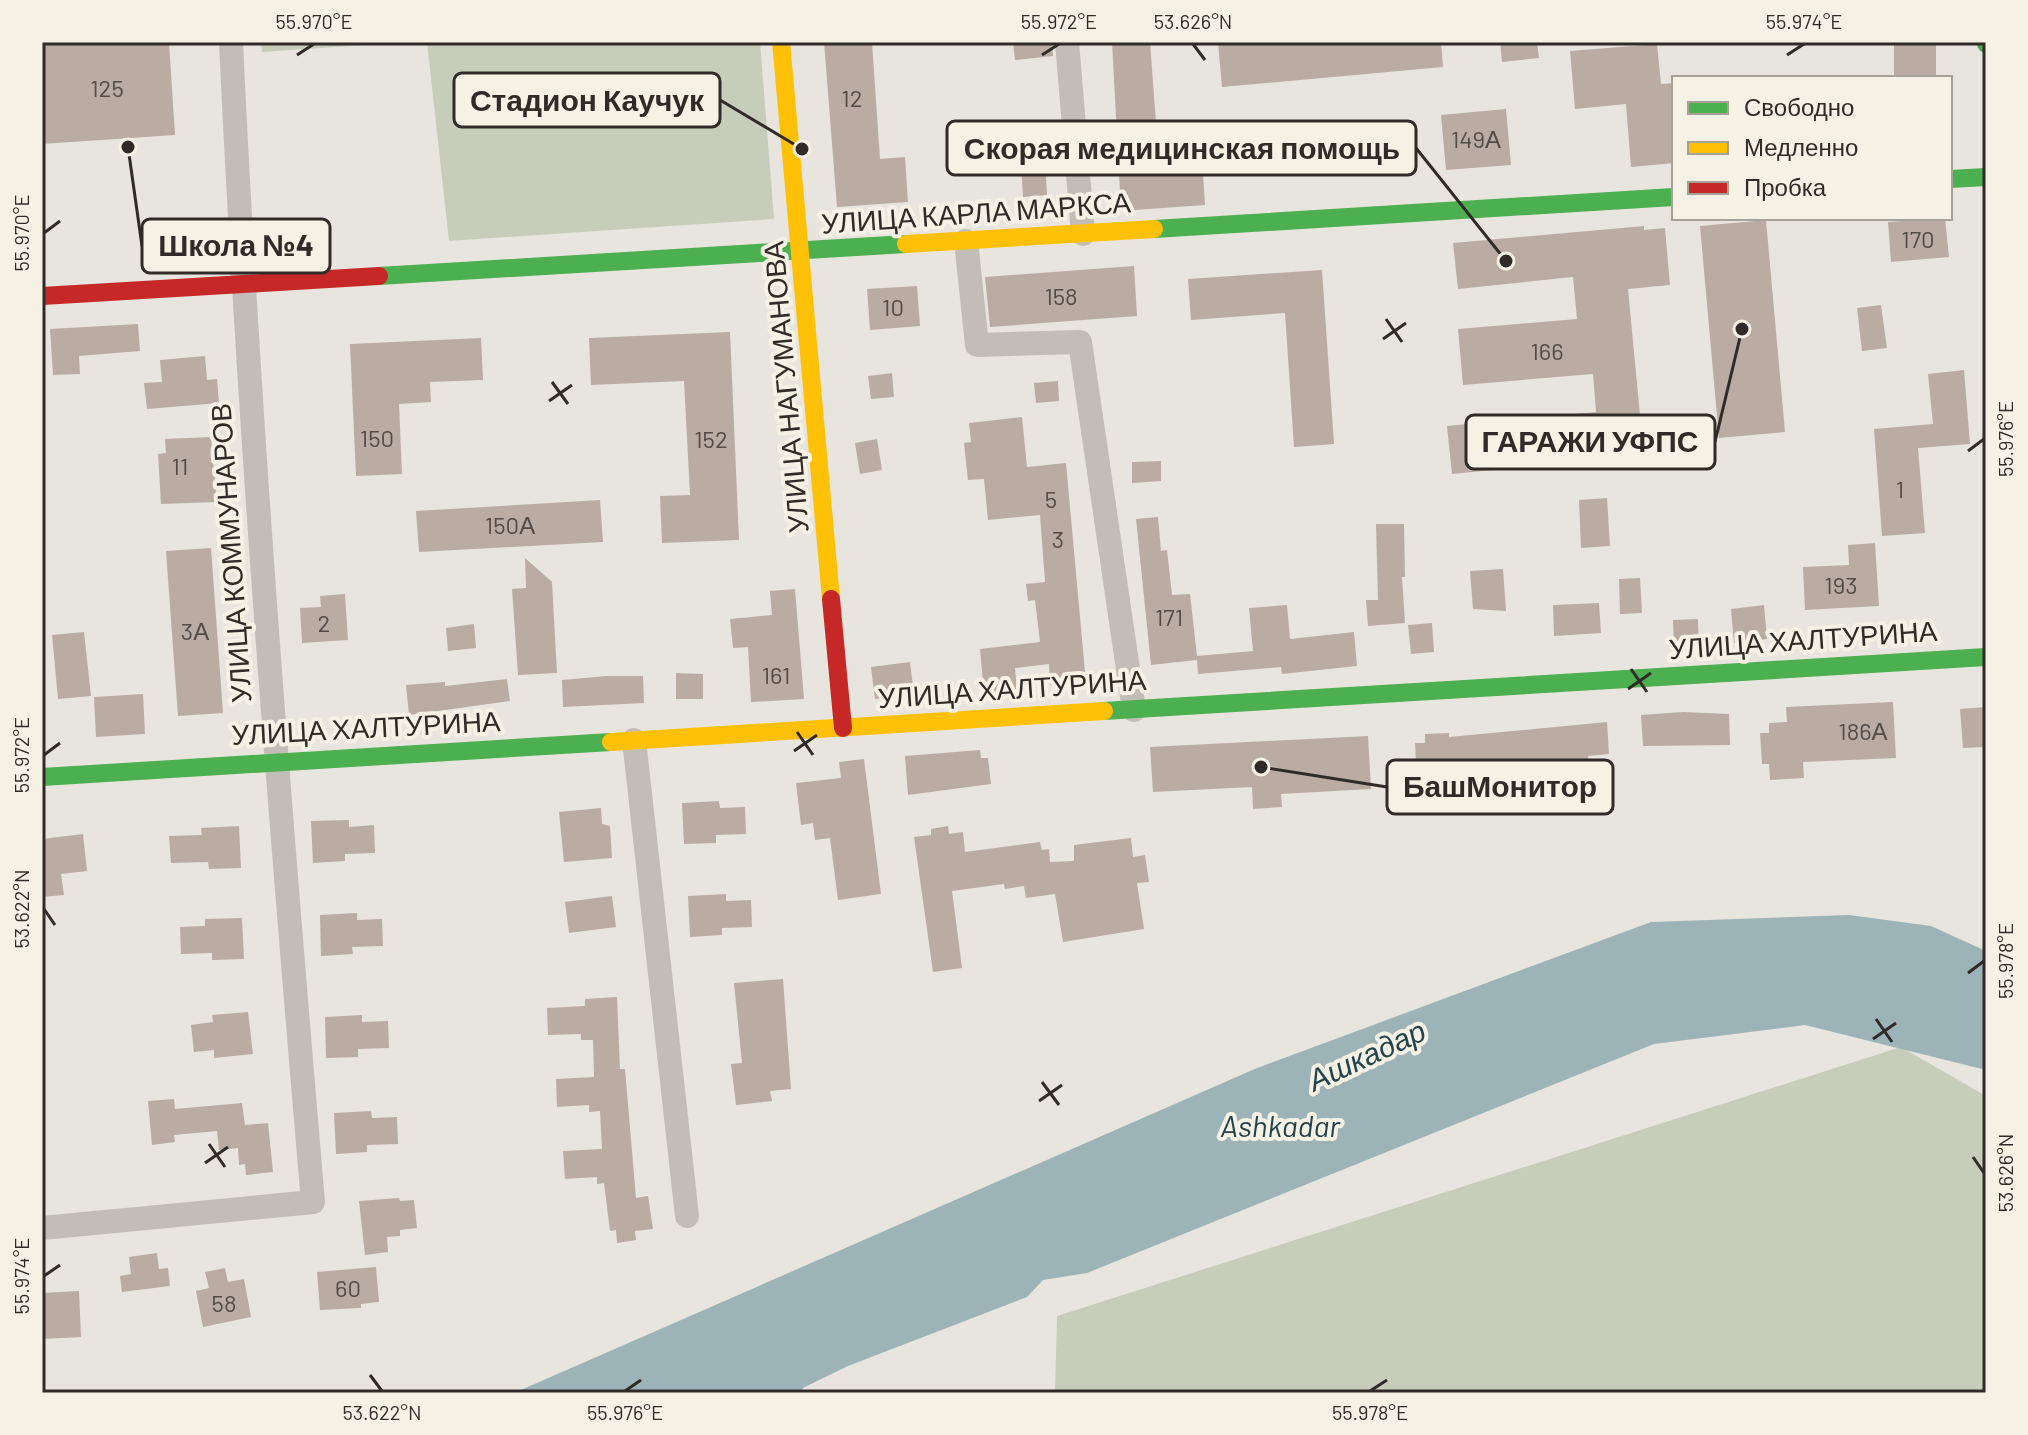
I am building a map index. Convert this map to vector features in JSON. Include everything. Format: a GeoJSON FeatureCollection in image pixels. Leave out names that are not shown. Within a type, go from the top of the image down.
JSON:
{"type":"FeatureCollection","features":[{"type":"Feature","properties":{"kind":"main road","name":"УЛИЦА НАГУМАНОВА"},"geometry":{"type":"LineString","coordinates":[[781,42],[803,252],[843,728]]}},
{"type":"Feature","properties":{"kind":"main road"},"geometry":{"type":"LineString","coordinates":[[1952,179],[1986,177]]}},
{"type":"Feature","properties":{"kind":"main road","name":"УЛИЦА КАРЛА МАРКСА"},"geometry":{"type":"LineString","coordinates":[[42,296],[1672,197]]}},
{"type":"Feature","properties":{"kind":"main road","name":"УЛИЦА ХАЛТУРИНА"},"geometry":{"type":"LineString","coordinates":[[42,777],[1986,657]]}},
{"type":"Feature","properties":{"kind":"street","name":"УЛИЦА КОММУНАРОВ"},"geometry":{"type":"LineString","coordinates":[[42,1228],[313,1202],[276,762],[242,283],[231,42]]}},
{"type":"Feature","properties":{"kind":"street"},"geometry":{"type":"LineString","coordinates":[[1067,42],[1083,234]]}},
{"type":"Feature","properties":{"kind":"street"},"geometry":{"type":"LineString","coordinates":[[966,241],[977,345],[1080,342],[1134,710]]}},
{"type":"Feature","properties":{"kind":"street"},"geometry":{"type":"LineString","coordinates":[[634,740],[687,1216]]}},
{"type":"Feature","properties":{"kind":"green space"},"geometry":{"type":"Polygon","coordinates":[[[261,42],[409,42],[262,52],[261,42]]]}},
{"type":"Feature","properties":{"kind":"green space"},"geometry":{"type":"Polygon","coordinates":[[[427,42],[760,42],[774,219],[449,241],[427,42]]]}},
{"type":"Feature","properties":{"kind":"green space"},"geometry":{"type":"Polygon","coordinates":[[[1901,1047],[1986,1096],[1986,1393],[1055,1393],[1057,1316],[1901,1047]]]}},
{"type":"Feature","properties":{"kind":"water","name":"Ashkadar"},"geometry":{"type":"Polygon","coordinates":[[[1849,915],[1931,926],[1986,951],[1986,1070],[1805,1025],[1654,1044],[1087,1273],[1043,1280],[1027,1297],[848,1366],[803,1388],[800,1393],[514,1393],[1257,1068],[1651,922],[1849,915]]]}},
{"type":"Feature","properties":{"kind":"building"},"geometry":{"type":"Polygon","coordinates":[[[42,42],[169,42],[175,135],[42,144],[42,42]]]}},
{"type":"Feature","properties":{"kind":"building"},"geometry":{"type":"Polygon","coordinates":[[[824,42],[872,42],[880,159],[905,157],[908,202],[837,207],[824,42]]]}},
{"type":"Feature","properties":{"kind":"building"},"geometry":{"type":"Polygon","coordinates":[[[1013,42],[1052,42],[1053,56],[1015,60],[1013,42]]]}},
{"type":"Feature","properties":{"kind":"building"},"geometry":{"type":"Polygon","coordinates":[[[1112,42],[1150,42],[1157,136],[1166,135],[1168,175],[1203,174],[1205,205],[1121,211],[1112,42]]]}},
{"type":"Feature","properties":{"kind":"building"},"geometry":{"type":"Polygon","coordinates":[[[1218,42],[1441,42],[1443,67],[1222,87],[1218,42]]]}},
{"type":"Feature","properties":{"kind":"building"},"geometry":{"type":"Polygon","coordinates":[[[1500,42],[1537,42],[1539,58],[1502,62],[1500,42]]]}},
{"type":"Feature","properties":{"kind":"building"},"geometry":{"type":"Polygon","coordinates":[[[1936,43],[1936,76],[1894,76],[1894,44],[1936,43]]]}},
{"type":"Feature","properties":{"kind":"building"},"geometry":{"type":"Polygon","coordinates":[[[1657,44],[1661,84],[1672,83],[1672,163],[1631,167],[1626,104],[1575,109],[1570,51],[1657,44]]]}},
{"type":"Feature","properties":{"kind":"building"},"geometry":{"type":"Polygon","coordinates":[[[1506,109],[1511,165],[1446,170],[1441,115],[1506,109]]]}},
{"type":"Feature","properties":{"kind":"building"},"geometry":{"type":"Polygon","coordinates":[[[1045,160],[1047,195],[1023,197],[1021,161],[1045,160]]]}},
{"type":"Feature","properties":{"kind":"building"},"geometry":{"type":"Polygon","coordinates":[[[1766,220],[1785,432],[1719,438],[1700,226],[1766,220]]]}},
{"type":"Feature","properties":{"kind":"building"},"geometry":{"type":"Polygon","coordinates":[[[1945,220],[1949,257],[1891,262],[1888,222],[1945,220]]]}},
{"type":"Feature","properties":{"kind":"building"},"geometry":{"type":"Polygon","coordinates":[[[1644,226],[1644,230],[1665,228],[1670,285],[1628,289],[1642,436],[1575,442],[1576,462],[1452,474],[1447,426],[1596,412],[1593,374],[1463,385],[1458,329],[1577,319],[1573,277],[1458,289],[1453,243],[1644,226]]]}},
{"type":"Feature","properties":{"kind":"building"},"geometry":{"type":"Polygon","coordinates":[[[1134,266],[1137,316],[990,327],[985,277],[1134,266]]]}},
{"type":"Feature","properties":{"kind":"building"},"geometry":{"type":"Polygon","coordinates":[[[1322,270],[1334,444],[1294,447],[1285,313],[1191,320],[1188,279],[1322,270]]]}},
{"type":"Feature","properties":{"kind":"building"},"geometry":{"type":"Polygon","coordinates":[[[917,286],[920,326],[870,330],[867,289],[917,286]]]}},
{"type":"Feature","properties":{"kind":"building"},"geometry":{"type":"Polygon","coordinates":[[[1881,305],[1887,348],[1862,351],[1857,308],[1881,305]]]}},
{"type":"Feature","properties":{"kind":"building"},"geometry":{"type":"Polygon","coordinates":[[[138,324],[140,351],[79,356],[80,374],[53,375],[50,329],[138,324]]]}},
{"type":"Feature","properties":{"kind":"building"},"geometry":{"type":"Polygon","coordinates":[[[730,332],[739,540],[662,543],[660,496],[690,495],[684,381],[591,385],[589,338],[730,332]]]}},
{"type":"Feature","properties":{"kind":"building"},"geometry":{"type":"Polygon","coordinates":[[[481,338],[483,380],[430,382],[431,402],[399,404],[402,474],[356,476],[350,344],[481,338]]]}},
{"type":"Feature","properties":{"kind":"building"},"geometry":{"type":"Polygon","coordinates":[[[205,356],[207,380],[217,379],[219,403],[147,409],[144,383],[162,382],[160,360],[205,356]]]}},
{"type":"Feature","properties":{"kind":"building"},"geometry":{"type":"Polygon","coordinates":[[[1964,370],[1970,444],[1918,448],[1925,533],[1882,536],[1874,429],[1933,424],[1928,374],[1964,370]]]}},
{"type":"Feature","properties":{"kind":"building"},"geometry":{"type":"Polygon","coordinates":[[[892,373],[894,397],[871,399],[868,376],[892,373]]]}},
{"type":"Feature","properties":{"kind":"building"},"geometry":{"type":"Polygon","coordinates":[[[1058,381],[1059,401],[1036,403],[1034,383],[1058,381]]]}},
{"type":"Feature","properties":{"kind":"building"},"geometry":{"type":"Polygon","coordinates":[[[1022,417],[1027,467],[1066,463],[1086,683],[1050,685],[1049,664],[1015,668],[1017,690],[984,693],[980,649],[1040,642],[1035,600],[1028,601],[1026,584],[1045,582],[1040,515],[988,520],[984,479],[968,480],[964,443],[971,442],[969,423],[1022,417]]]}},
{"type":"Feature","properties":{"kind":"building"},"geometry":{"type":"Polygon","coordinates":[[[211,437],[217,502],[161,504],[158,454],[166,453],[165,439],[211,437]]]}},
{"type":"Feature","properties":{"kind":"building"},"geometry":{"type":"Polygon","coordinates":[[[877,439],[882,470],[860,474],[855,443],[877,439]]]}},
{"type":"Feature","properties":{"kind":"building"},"geometry":{"type":"Polygon","coordinates":[[[1161,461],[1161,481],[1132,483],[1132,462],[1161,461]]]}},
{"type":"Feature","properties":{"kind":"building"},"geometry":{"type":"Polygon","coordinates":[[[1607,498],[1610,546],[1581,548],[1579,500],[1607,498]]]}},
{"type":"Feature","properties":{"kind":"building"},"geometry":{"type":"Polygon","coordinates":[[[600,500],[603,542],[419,552],[416,511],[600,500]]]}},
{"type":"Feature","properties":{"kind":"building"},"geometry":{"type":"Polygon","coordinates":[[[1158,517],[1161,551],[1167,550],[1172,595],[1190,594],[1197,656],[1253,651],[1249,608],[1287,605],[1290,639],[1354,632],[1357,666],[1282,674],[1281,667],[1198,674],[1197,660],[1151,665],[1136,519],[1158,517]]]}},
{"type":"Feature","properties":{"kind":"building"},"geometry":{"type":"Polygon","coordinates":[[[1376,524],[1404,524],[1405,577],[1402,577],[1405,623],[1368,626],[1366,600],[1378,600],[1376,524]]]}},
{"type":"Feature","properties":{"kind":"building"},"geometry":{"type":"Polygon","coordinates":[[[1875,543],[1879,606],[1805,610],[1803,567],[1849,565],[1848,545],[1875,543]]]}},
{"type":"Feature","properties":{"kind":"building"},"geometry":{"type":"Polygon","coordinates":[[[211,548],[223,713],[178,716],[166,551],[211,548]]]}},
{"type":"Feature","properties":{"kind":"building"},"geometry":{"type":"Polygon","coordinates":[[[525,558],[552,582],[557,673],[518,675],[512,589],[526,588],[525,558]]]}},
{"type":"Feature","properties":{"kind":"building"},"geometry":{"type":"Polygon","coordinates":[[[1503,569],[1506,611],[1473,609],[1470,571],[1503,569]]]}},
{"type":"Feature","properties":{"kind":"building"},"geometry":{"type":"Polygon","coordinates":[[[1640,578],[1642,613],[1620,614],[1619,579],[1640,578]]]}},
{"type":"Feature","properties":{"kind":"building"},"geometry":{"type":"Polygon","coordinates":[[[795,589],[804,699],[751,702],[748,647],[733,648],[730,619],[772,615],[770,591],[795,589]]]}},
{"type":"Feature","properties":{"kind":"building"},"geometry":{"type":"Polygon","coordinates":[[[345,594],[348,640],[302,643],[300,608],[321,607],[320,596],[345,594]]]}},
{"type":"Feature","properties":{"kind":"building"},"geometry":{"type":"Polygon","coordinates":[[[1599,603],[1601,633],[1554,636],[1553,605],[1599,603]]]}},
{"type":"Feature","properties":{"kind":"building"},"geometry":{"type":"Polygon","coordinates":[[[1764,605],[1767,639],[1734,643],[1731,609],[1764,605]]]}},
{"type":"Feature","properties":{"kind":"building"},"geometry":{"type":"Polygon","coordinates":[[[1698,619],[1699,649],[1674,650],[1673,620],[1698,619]]]}},
{"type":"Feature","properties":{"kind":"building"},"geometry":{"type":"Polygon","coordinates":[[[1432,623],[1434,652],[1411,654],[1408,625],[1432,623]]]}},
{"type":"Feature","properties":{"kind":"building"},"geometry":{"type":"Polygon","coordinates":[[[474,624],[476,648],[448,651],[446,628],[474,624]]]}},
{"type":"Feature","properties":{"kind":"building"},"geometry":{"type":"Polygon","coordinates":[[[84,632],[91,696],[58,699],[52,635],[84,632]]]}},
{"type":"Feature","properties":{"kind":"building"},"geometry":{"type":"Polygon","coordinates":[[[910,662],[913,686],[906,687],[907,695],[875,699],[871,667],[910,662]]]}},
{"type":"Feature","properties":{"kind":"building"},"geometry":{"type":"Polygon","coordinates":[[[676,673],[703,674],[703,699],[676,699],[676,673]]]}},
{"type":"Feature","properties":{"kind":"building"},"geometry":{"type":"Polygon","coordinates":[[[643,676],[644,703],[563,707],[562,680],[643,676]]]}},
{"type":"Feature","properties":{"kind":"building"},"geometry":{"type":"Polygon","coordinates":[[[507,679],[510,701],[409,715],[406,685],[445,682],[445,686],[507,679]]]}},
{"type":"Feature","properties":{"kind":"building"},"geometry":{"type":"Polygon","coordinates":[[[143,694],[145,734],[96,737],[94,697],[143,694]]]}},
{"type":"Feature","properties":{"kind":"building"},"geometry":{"type":"Polygon","coordinates":[[[1893,702],[1896,758],[1803,762],[1804,778],[1770,780],[1769,764],[1762,764],[1760,733],[1769,733],[1769,723],[1787,722],[1786,707],[1893,702]]]}},
{"type":"Feature","properties":{"kind":"building"},"geometry":{"type":"Polygon","coordinates":[[[1986,707],[1986,747],[1963,748],[1960,709],[1986,707]]]}},
{"type":"Feature","properties":{"kind":"building"},"geometry":{"type":"Polygon","coordinates":[[[1683,712],[1729,714],[1730,745],[1643,746],[1641,715],[1683,712]]]}},
{"type":"Feature","properties":{"kind":"building"},"geometry":{"type":"Polygon","coordinates":[[[1607,722],[1609,754],[1588,756],[1589,771],[1571,773],[1570,761],[1468,769],[1467,762],[1416,763],[1415,743],[1425,743],[1425,734],[1449,733],[1449,737],[1607,722]]]}},
{"type":"Feature","properties":{"kind":"building"},"geometry":{"type":"Polygon","coordinates":[[[1368,736],[1371,789],[1281,794],[1282,807],[1253,809],[1252,787],[1153,792],[1150,747],[1368,736]]]}},
{"type":"Feature","properties":{"kind":"building"},"geometry":{"type":"Polygon","coordinates":[[[980,750],[981,758],[988,758],[991,784],[908,795],[905,756],[980,750]]]}},
{"type":"Feature","properties":{"kind":"building"},"geometry":{"type":"Polygon","coordinates":[[[864,759],[881,894],[838,900],[830,838],[815,840],[813,823],[801,825],[796,783],[841,778],[839,762],[864,759]]]}},
{"type":"Feature","properties":{"kind":"building"},"geometry":{"type":"Polygon","coordinates":[[[719,801],[720,808],[745,807],[746,834],[716,835],[716,843],[684,844],[682,803],[719,801]]]}},
{"type":"Feature","properties":{"kind":"building"},"geometry":{"type":"Polygon","coordinates":[[[601,808],[602,824],[610,826],[612,858],[564,862],[559,812],[601,808]]]}},
{"type":"Feature","properties":{"kind":"building"},"geometry":{"type":"Polygon","coordinates":[[[349,820],[349,827],[374,825],[375,853],[345,854],[345,861],[313,863],[311,821],[349,820]]]}},
{"type":"Feature","properties":{"kind":"building"},"geometry":{"type":"Polygon","coordinates":[[[239,826],[241,868],[209,869],[208,862],[171,863],[169,836],[202,835],[201,828],[239,826]]]}},
{"type":"Feature","properties":{"kind":"building"},"geometry":{"type":"Polygon","coordinates":[[[948,826],[949,834],[963,832],[965,852],[1040,842],[1042,850],[1049,849],[1050,862],[1074,861],[1074,845],[1131,838],[1133,857],[1145,855],[1149,882],[1137,883],[1144,929],[1063,942],[1055,894],[1026,898],[1024,886],[1005,889],[1004,884],[952,891],[962,968],[933,972],[914,837],[931,835],[931,829],[948,826]]]}},
{"type":"Feature","properties":{"kind":"building"},"geometry":{"type":"Polygon","coordinates":[[[83,834],[87,871],[61,874],[64,895],[42,897],[42,839],[83,834]]]}},
{"type":"Feature","properties":{"kind":"building"},"geometry":{"type":"Polygon","coordinates":[[[726,894],[726,901],[751,900],[752,927],[722,928],[722,935],[690,937],[688,896],[726,894]]]}},
{"type":"Feature","properties":{"kind":"building"},"geometry":{"type":"Polygon","coordinates":[[[612,896],[616,927],[569,933],[565,902],[612,896]]]}},
{"type":"Feature","properties":{"kind":"building"},"geometry":{"type":"Polygon","coordinates":[[[357,913],[357,920],[382,919],[383,946],[352,947],[353,954],[321,956],[320,915],[357,913]]]}},
{"type":"Feature","properties":{"kind":"building"},"geometry":{"type":"Polygon","coordinates":[[[242,918],[244,959],[212,960],[212,953],[181,954],[180,927],[205,926],[205,919],[242,918]]]}},
{"type":"Feature","properties":{"kind":"building"},"geometry":{"type":"Polygon","coordinates":[[[783,979],[791,1089],[770,1091],[772,1101],[736,1105],[731,1064],[742,1063],[734,983],[783,979]]]}},
{"type":"Feature","properties":{"kind":"building"},"geometry":{"type":"Polygon","coordinates":[[[617,997],[620,1069],[625,1069],[636,1198],[648,1196],[653,1229],[635,1231],[636,1240],[617,1243],[616,1230],[610,1231],[604,1183],[597,1184],[597,1177],[565,1179],[563,1151],[602,1149],[600,1111],[589,1112],[589,1105],[557,1107],[556,1079],[594,1077],[593,1040],[581,1040],[581,1034],[548,1035],[547,1008],[585,1006],[585,999],[617,997]]]}},
{"type":"Feature","properties":{"kind":"building"},"geometry":{"type":"Polygon","coordinates":[[[248,1012],[253,1054],[214,1058],[214,1050],[194,1052],[191,1025],[213,1022],[212,1015],[248,1012]]]}},
{"type":"Feature","properties":{"kind":"building"},"geometry":{"type":"Polygon","coordinates":[[[362,1015],[362,1022],[388,1021],[389,1048],[358,1049],[358,1057],[326,1058],[325,1017],[362,1015]]]}},
{"type":"Feature","properties":{"kind":"building"},"geometry":{"type":"Polygon","coordinates":[[[174,1099],[175,1109],[242,1103],[245,1125],[268,1123],[273,1172],[246,1175],[245,1164],[239,1165],[238,1148],[219,1150],[217,1131],[174,1135],[175,1142],[152,1145],[148,1101],[174,1099]]]}},
{"type":"Feature","properties":{"kind":"building"},"geometry":{"type":"Polygon","coordinates":[[[371,1111],[372,1118],[397,1117],[398,1144],[367,1145],[367,1152],[336,1154],[334,1113],[371,1111]]]}},
{"type":"Feature","properties":{"kind":"building"},"geometry":{"type":"Polygon","coordinates":[[[399,1198],[400,1201],[414,1200],[417,1228],[400,1230],[400,1236],[387,1237],[388,1252],[365,1255],[359,1201],[399,1198]]]}},
{"type":"Feature","properties":{"kind":"building"},"geometry":{"type":"Polygon","coordinates":[[[157,1253],[159,1269],[168,1268],[170,1286],[122,1292],[120,1276],[131,1274],[129,1257],[157,1253]]]}},
{"type":"Feature","properties":{"kind":"building"},"geometry":{"type":"Polygon","coordinates":[[[376,1267],[379,1302],[361,1304],[361,1308],[320,1310],[317,1272],[376,1267]]]}},
{"type":"Feature","properties":{"kind":"building"},"geometry":{"type":"Polygon","coordinates":[[[225,1268],[228,1282],[244,1279],[251,1317],[203,1327],[196,1291],[209,1288],[205,1272],[225,1268]]]}},
{"type":"Feature","properties":{"kind":"building"},"geometry":{"type":"Polygon","coordinates":[[[79,1291],[81,1337],[42,1339],[42,1293],[79,1291]]]}},
{"type":"Feature","properties":{"kind":"traffic: fast"},"geometry":{"type":"LineString","coordinates":[[1952,179],[1986,177]]}},
{"type":"Feature","properties":{"kind":"traffic: fast"},"geometry":{"type":"LineString","coordinates":[[1154,229],[1672,197]]}},
{"type":"Feature","properties":{"kind":"traffic: fast"},"geometry":{"type":"LineString","coordinates":[[379,276],[906,244]]}},
{"type":"Feature","properties":{"kind":"traffic: fast"},"geometry":{"type":"LineString","coordinates":[[1104,711],[1986,657]]}},
{"type":"Feature","properties":{"kind":"traffic: fast"},"geometry":{"type":"LineString","coordinates":[[42,777],[611,742]]}},
{"type":"Feature","properties":{"kind":"traffic: slow"},"geometry":{"type":"LineString","coordinates":[[781,42],[831,599]]}},
{"type":"Feature","properties":{"kind":"traffic: slow"},"geometry":{"type":"LineString","coordinates":[[906,244],[1154,229]]}},
{"type":"Feature","properties":{"kind":"traffic: slow"},"geometry":{"type":"LineString","coordinates":[[611,742],[1104,711]]}},
{"type":"Feature","properties":{"kind":"traffic: jam"},"geometry":{"type":"LineString","coordinates":[[42,296],[379,276]]}},
{"type":"Feature","properties":{"kind":"traffic: jam"},"geometry":{"type":"LineString","coordinates":[[831,599],[843,728]]}},
{"type":"Feature","properties":{"kind":"place","name":"Школа №4"},"geometry":{"type":"Point","coordinates":[128,147]}},
{"type":"Feature","properties":{"kind":"place","name":"Стадион Каучук"},"geometry":{"type":"Point","coordinates":[802,149]}},
{"type":"Feature","properties":{"kind":"place","name":"Скорая медицинская помощь"},"geometry":{"type":"Point","coordinates":[1506,261]}},
{"type":"Feature","properties":{"kind":"place","name":"ГАРАЖИ УФПС"},"geometry":{"type":"Point","coordinates":[1742,329]}},
{"type":"Feature","properties":{"kind":"place","name":"БашМонитор"},"geometry":{"type":"Point","coordinates":[1261,767]}},
{"type":"Feature","properties":{"kind":"water label","name":"Ашкадар"},"geometry":{"type":"Point","coordinates":[1367,1056]}}]}
